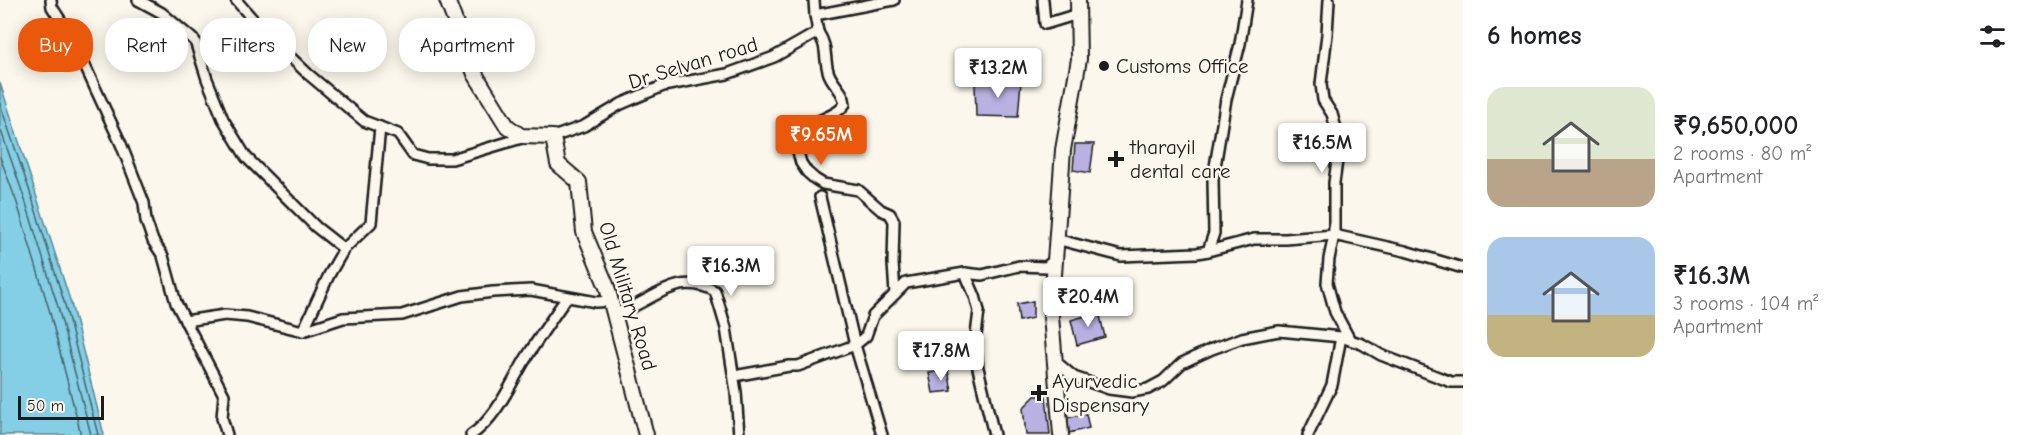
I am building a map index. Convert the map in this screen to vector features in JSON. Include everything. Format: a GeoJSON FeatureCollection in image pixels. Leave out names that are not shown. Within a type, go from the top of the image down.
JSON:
{"type":"FeatureCollection","features":[{"type":"Feature","properties":{"kind":"main road"},"geometry":{"type":"LineString","coordinates":[[447,0],[475,74],[507,126],[525,136],[553,137]]}},
{"type":"Feature","properties":{"kind":"main road"},"geometry":{"type":"LineString","coordinates":[[1061,435],[1051,316],[1062,150],[1079,59],[1078,7]]}},
{"type":"Feature","properties":{"kind":"main road","name":"Old Military Road"},"geometry":{"type":"LineString","coordinates":[[553,137],[558,164],[579,182],[584,232],[607,287],[646,435]]}},
{"type":"Feature","properties":{"kind":"street"},"geometry":{"type":"LineString","coordinates":[[51,0],[52,7],[74,40],[121,144],[144,203],[146,221],[153,241],[163,256],[176,303],[224,395],[222,418],[227,435]]}},
{"type":"Feature","properties":{"kind":"street"},"geometry":{"type":"LineString","coordinates":[[138,0],[162,13],[195,41],[223,119],[246,157],[316,227],[344,249]]}},
{"type":"Feature","properties":{"kind":"street"},"geometry":{"type":"LineString","coordinates":[[236,0],[262,30],[308,74],[364,121],[398,134],[413,155],[428,159],[452,159],[525,136]]}},
{"type":"Feature","properties":{"kind":"street"},"geometry":{"type":"LineString","coordinates":[[814,0],[814,15],[818,32],[825,42],[830,76],[844,95],[845,104],[840,111],[813,122],[800,132],[795,141],[801,163],[807,172],[823,184],[858,190],[881,210],[890,214],[894,221],[892,263],[895,294]]}},
{"type":"Feature","properties":{"kind":"street"},"geometry":{"type":"LineString","coordinates":[[814,15],[894,0]]}},
{"type":"Feature","properties":{"kind":"street"},"geometry":{"type":"LineString","coordinates":[[1044,0],[1045,24],[1078,7]]}},
{"type":"Feature","properties":{"kind":"street"},"geometry":{"type":"LineString","coordinates":[[1208,251],[1214,233],[1213,179],[1226,99],[1240,44],[1247,0]]}},
{"type":"Feature","properties":{"kind":"street"},"geometry":{"type":"LineString","coordinates":[[1308,435],[1332,385],[1346,338],[1335,312],[1327,283],[1334,235],[1334,183],[1338,153],[1337,132],[1332,114],[1323,100],[1321,84],[1329,0]]}},
{"type":"Feature","properties":{"kind":"street","name":"Dr Selvan road"},"geometry":{"type":"LineString","coordinates":[[553,137],[584,126],[621,104],[663,86],[727,74],[774,57],[818,32]]}},
{"type":"Feature","properties":{"kind":"street"},"geometry":{"type":"LineString","coordinates":[[303,331],[344,249],[371,223],[380,127]]}},
{"type":"Feature","properties":{"kind":"street"},"geometry":{"type":"LineString","coordinates":[[820,197],[855,345],[882,435]]}},
{"type":"Feature","properties":{"kind":"street"},"geometry":{"type":"LineString","coordinates":[[734,376],[798,366],[855,345],[866,336],[873,316],[906,283],[965,273],[982,275],[1019,266],[1046,267],[1053,261],[1056,241],[1120,256],[1197,253],[1254,239],[1334,235],[1405,251],[1463,268]]}},
{"type":"Feature","properties":{"kind":"street"},"geometry":{"type":"LineString","coordinates":[[965,273],[980,311],[975,344],[978,368],[994,435]]}},
{"type":"Feature","properties":{"kind":"street"},"geometry":{"type":"LineString","coordinates":[[185,321],[225,315],[247,317],[303,331],[344,318],[402,315],[462,296],[531,290],[627,310],[683,283],[703,285],[715,291],[726,328],[734,376],[739,435]]}},
{"type":"Feature","properties":{"kind":"street"},"geometry":{"type":"LineString","coordinates":[[471,435],[481,428],[493,414],[528,354],[567,297]]}},
{"type":"Feature","properties":{"kind":"street"},"geometry":{"type":"LineString","coordinates":[[1055,361],[1074,377],[1109,389],[1132,392],[1148,389],[1163,381],[1182,363],[1212,348],[1242,338],[1279,331],[1346,338],[1451,382],[1463,382]]}},
{"type":"Feature","properties":{"kind":"water"},"geometry":{"type":"Polygon","coordinates":[[[0,83],[71,303],[104,435],[0,435],[0,83]]]}},
{"type":"Feature","properties":{"kind":"building"},"geometry":{"type":"Polygon","coordinates":[[[1021,81],[1018,117],[976,116],[975,83],[1021,81]]]}},
{"type":"Feature","properties":{"kind":"building"},"geometry":{"type":"Polygon","coordinates":[[[1075,144],[1094,144],[1090,173],[1073,170],[1075,144]]]}},
{"type":"Feature","properties":{"kind":"building"},"geometry":{"type":"Polygon","coordinates":[[[1033,301],[1033,318],[1019,321],[1017,304],[1033,301]]]}},
{"type":"Feature","properties":{"kind":"building"},"geometry":{"type":"Polygon","coordinates":[[[1099,312],[1105,337],[1077,345],[1071,320],[1099,312]]]}},
{"type":"Feature","properties":{"kind":"building"},"geometry":{"type":"Polygon","coordinates":[[[948,370],[952,391],[933,393],[929,373],[948,370]]]}},
{"type":"Feature","properties":{"kind":"building"},"geometry":{"type":"Polygon","coordinates":[[[1035,396],[1046,396],[1050,435],[1026,435],[1023,408],[1035,396]]]}},
{"type":"Feature","properties":{"kind":"building"},"geometry":{"type":"Polygon","coordinates":[[[1086,414],[1089,428],[1069,433],[1067,418],[1086,414]]]}},
{"type":"Feature","properties":{"kind":"place","name":"Customs Office"},"geometry":{"type":"Point","coordinates":[1104,66]}},
{"type":"Feature","properties":{"kind":"place","name":"tharayil dental care"},"geometry":{"type":"Point","coordinates":[1116,159]}},
{"type":"Feature","properties":{"kind":"place","name":"Ayurvedic Dispensary"},"geometry":{"type":"Point","coordinates":[1039,393]}}]}
